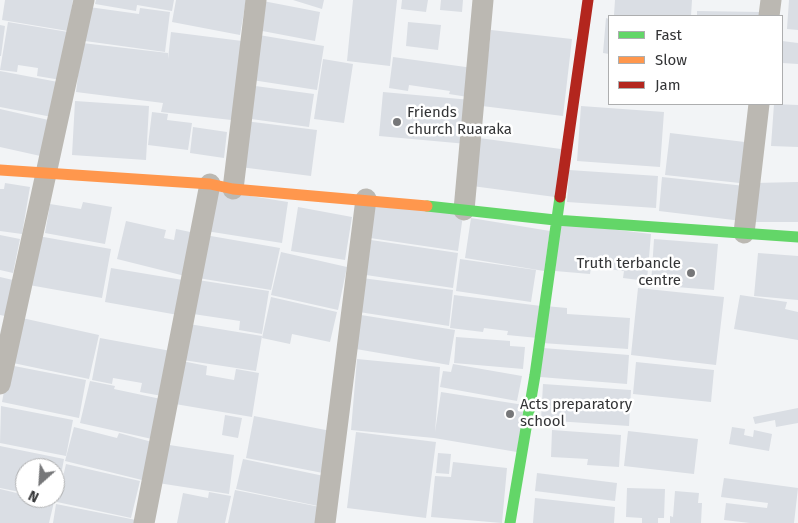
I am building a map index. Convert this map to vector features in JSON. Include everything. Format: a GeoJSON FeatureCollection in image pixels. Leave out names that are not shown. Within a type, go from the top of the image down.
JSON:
{"type":"FeatureCollection","features":[{"type":"Feature","properties":{"kind":"street"},"geometry":{"type":"LineString","coordinates":[[0,384],[44,173],[84,0]]}},
{"type":"Feature","properties":{"kind":"street"},"geometry":{"type":"LineString","coordinates":[[232,188],[256,0]]}},
{"type":"Feature","properties":{"kind":"street"},"geometry":{"type":"LineString","coordinates":[[464,210],[483,0]]}},
{"type":"Feature","properties":{"kind":"street"},"geometry":{"type":"LineString","coordinates":[[510,523],[535,375],[555,220],[588,0]]}},
{"type":"Feature","properties":{"kind":"street"},"geometry":{"type":"LineString","coordinates":[[769,15],[771,0]]}},
{"type":"Feature","properties":{"kind":"street"},"geometry":{"type":"LineString","coordinates":[[744,233],[759,105]]}},
{"type":"Feature","properties":{"kind":"street"},"geometry":{"type":"LineString","coordinates":[[0,170],[210,184],[232,188],[555,220],[798,237]]}},
{"type":"Feature","properties":{"kind":"street"},"geometry":{"type":"LineString","coordinates":[[144,523],[210,184]]}},
{"type":"Feature","properties":{"kind":"street"},"geometry":{"type":"LineString","coordinates":[[324,523],[366,200]]}},
{"type":"Feature","properties":{"kind":"building"},"geometry":{"type":"Polygon","coordinates":[[[5,0],[73,0],[68,31],[2,20],[5,0]]]}},
{"type":"Feature","properties":{"kind":"building"},"geometry":{"type":"Polygon","coordinates":[[[96,0],[174,0],[172,11],[137,5],[136,11],[95,4],[96,0]]]}},
{"type":"Feature","properties":{"kind":"building"},"geometry":{"type":"Polygon","coordinates":[[[176,0],[246,0],[240,35],[172,22],[176,0]]]}},
{"type":"Feature","properties":{"kind":"building"},"geometry":{"type":"Polygon","coordinates":[[[293,0],[324,0],[322,9],[293,0]]]}},
{"type":"Feature","properties":{"kind":"building"},"geometry":{"type":"Polygon","coordinates":[[[353,0],[397,0],[390,66],[347,61],[353,0]]]}},
{"type":"Feature","properties":{"kind":"building"},"geometry":{"type":"Polygon","coordinates":[[[402,0],[428,0],[426,12],[401,9],[402,0]]]}},
{"type":"Feature","properties":{"kind":"building"},"geometry":{"type":"Polygon","coordinates":[[[441,0],[463,0],[462,12],[440,10],[441,0]]]}},
{"type":"Feature","properties":{"kind":"building"},"geometry":{"type":"Polygon","coordinates":[[[615,0],[692,0],[691,15],[614,15],[615,0]]]}},
{"type":"Feature","properties":{"kind":"building"},"geometry":{"type":"Polygon","coordinates":[[[789,0],[798,0],[798,30],[787,29],[789,0]]]}},
{"type":"Feature","properties":{"kind":"building"},"geometry":{"type":"Polygon","coordinates":[[[263,1],[320,12],[315,41],[257,30],[263,1]]]}},
{"type":"Feature","properties":{"kind":"building"},"geometry":{"type":"Polygon","coordinates":[[[89,7],[139,14],[140,8],[170,12],[165,52],[85,41],[89,7]]]}},
{"type":"Feature","properties":{"kind":"building"},"geometry":{"type":"Polygon","coordinates":[[[697,11],[761,12],[761,15],[697,15],[697,11]]]}},
{"type":"Feature","properties":{"kind":"building"},"geometry":{"type":"Polygon","coordinates":[[[606,18],[608,19],[608,54],[603,53],[606,18]]]}},
{"type":"Feature","properties":{"kind":"building"},"geometry":{"type":"Polygon","coordinates":[[[8,22],[68,32],[61,80],[37,76],[38,68],[18,65],[17,72],[0,70],[8,22]]]}},
{"type":"Feature","properties":{"kind":"building"},"geometry":{"type":"Polygon","coordinates":[[[408,22],[441,25],[438,50],[406,46],[408,22]]]}},
{"type":"Feature","properties":{"kind":"building"},"geometry":{"type":"Polygon","coordinates":[[[0,25],[5,26],[1,56],[0,56],[0,25]]]}},
{"type":"Feature","properties":{"kind":"building"},"geometry":{"type":"Polygon","coordinates":[[[491,30],[572,39],[563,116],[482,106],[491,30]]]}},
{"type":"Feature","properties":{"kind":"building"},"geometry":{"type":"Polygon","coordinates":[[[171,32],[250,42],[240,121],[161,112],[163,103],[76,92],[82,43],[168,53],[168,59],[171,32]]]}},
{"type":"Feature","properties":{"kind":"building"},"geometry":{"type":"Polygon","coordinates":[[[259,35],[324,46],[317,90],[252,80],[259,35]]]}},
{"type":"Feature","properties":{"kind":"building"},"geometry":{"type":"Polygon","coordinates":[[[783,41],[798,43],[798,64],[783,63],[783,41]]]}},
{"type":"Feature","properties":{"kind":"building"},"geometry":{"type":"Polygon","coordinates":[[[393,57],[473,68],[468,97],[449,94],[450,91],[409,85],[408,91],[389,88],[393,57]]]}},
{"type":"Feature","properties":{"kind":"building"},"geometry":{"type":"Polygon","coordinates":[[[323,59],[353,64],[344,123],[314,119],[323,59]]]}},
{"type":"Feature","properties":{"kind":"building"},"geometry":{"type":"Polygon","coordinates":[[[0,71],[58,82],[52,117],[0,107],[0,71]]]}},
{"type":"Feature","properties":{"kind":"building"},"geometry":{"type":"Polygon","coordinates":[[[248,85],[314,94],[309,127],[244,118],[248,85]]]}},
{"type":"Feature","properties":{"kind":"building"},"geometry":{"type":"Polygon","coordinates":[[[383,92],[471,100],[467,144],[379,136],[383,92]]]}},
{"type":"Feature","properties":{"kind":"building"},"geometry":{"type":"Polygon","coordinates":[[[75,101],[149,106],[146,160],[72,155],[75,101]]]}},
{"type":"Feature","properties":{"kind":"building"},"geometry":{"type":"Polygon","coordinates":[[[774,105],[798,105],[798,147],[771,146],[774,105]]]}},
{"type":"Feature","properties":{"kind":"building"},"geometry":{"type":"Polygon","coordinates":[[[581,106],[664,112],[660,167],[577,161],[581,106]]]}},
{"type":"Feature","properties":{"kind":"building"},"geometry":{"type":"Polygon","coordinates":[[[0,109],[53,121],[45,157],[0,147],[0,109]]]}},
{"type":"Feature","properties":{"kind":"building"},"geometry":{"type":"Polygon","coordinates":[[[152,112],[168,114],[167,120],[192,123],[188,150],[148,145],[152,112]]]}},
{"type":"Feature","properties":{"kind":"building"},"geometry":{"type":"Polygon","coordinates":[[[245,121],[317,130],[311,176],[240,167],[245,121]]]}},
{"type":"Feature","properties":{"kind":"building"},"geometry":{"type":"Polygon","coordinates":[[[193,127],[227,132],[224,158],[190,153],[193,127]]]}},
{"type":"Feature","properties":{"kind":"building"},"geometry":{"type":"Polygon","coordinates":[[[670,133],[753,143],[749,184],[665,175],[670,133]]]}},
{"type":"Feature","properties":{"kind":"building"},"geometry":{"type":"Polygon","coordinates":[[[479,138],[561,149],[555,197],[472,186],[479,138]]]}},
{"type":"Feature","properties":{"kind":"building"},"geometry":{"type":"Polygon","coordinates":[[[569,170],[658,176],[656,208],[567,202],[569,170]]]}},
{"type":"Feature","properties":{"kind":"building"},"geometry":{"type":"Polygon","coordinates":[[[662,177],[745,186],[742,221],[659,211],[662,177]]]}},
{"type":"Feature","properties":{"kind":"building"},"geometry":{"type":"Polygon","coordinates":[[[798,182],[798,222],[755,222],[754,183],[798,182]]]}},
{"type":"Feature","properties":{"kind":"building"},"geometry":{"type":"Polygon","coordinates":[[[5,183],[30,187],[22,234],[0,231],[0,189],[4,189],[5,183]]]}},
{"type":"Feature","properties":{"kind":"building"},"geometry":{"type":"Polygon","coordinates":[[[213,190],[288,202],[282,243],[206,231],[213,190]]]}},
{"type":"Feature","properties":{"kind":"building"},"geometry":{"type":"Polygon","coordinates":[[[83,202],[112,207],[105,244],[45,233],[50,204],[81,209],[83,202]]]}},
{"type":"Feature","properties":{"kind":"building"},"geometry":{"type":"Polygon","coordinates":[[[375,202],[463,215],[458,251],[370,238],[375,202]]]}},
{"type":"Feature","properties":{"kind":"building"},"geometry":{"type":"Polygon","coordinates":[[[298,207],[352,217],[345,260],[291,251],[298,207]]]}},
{"type":"Feature","properties":{"kind":"building"},"geometry":{"type":"Polygon","coordinates":[[[471,218],[550,231],[544,271],[465,258],[471,218]]]}},
{"type":"Feature","properties":{"kind":"building"},"geometry":{"type":"Polygon","coordinates":[[[126,221],[166,230],[164,238],[174,240],[176,229],[195,233],[185,276],[117,259],[126,221]]]}},
{"type":"Feature","properties":{"kind":"building"},"geometry":{"type":"Polygon","coordinates":[[[560,223],[651,234],[647,281],[623,278],[624,271],[591,267],[590,274],[555,271],[560,223]]]}},
{"type":"Feature","properties":{"kind":"building"},"geometry":{"type":"Polygon","coordinates":[[[0,235],[20,239],[13,273],[0,270],[0,235]]]}},
{"type":"Feature","properties":{"kind":"building"},"geometry":{"type":"Polygon","coordinates":[[[205,235],[280,248],[271,290],[198,278],[205,235]]]}},
{"type":"Feature","properties":{"kind":"building"},"geometry":{"type":"Polygon","coordinates":[[[38,236],[111,249],[102,298],[29,285],[38,236]]]}},
{"type":"Feature","properties":{"kind":"building"},"geometry":{"type":"Polygon","coordinates":[[[654,239],[718,244],[714,290],[651,285],[654,239]]]}},
{"type":"Feature","properties":{"kind":"building"},"geometry":{"type":"Polygon","coordinates":[[[371,240],[458,253],[453,288],[366,275],[371,240]]]}},
{"type":"Feature","properties":{"kind":"building"},"geometry":{"type":"Polygon","coordinates":[[[281,252],[347,267],[338,310],[271,295],[281,252]]]}},
{"type":"Feature","properties":{"kind":"building"},"geometry":{"type":"Polygon","coordinates":[[[758,253],[798,256],[798,300],[754,296],[758,253]]]}},
{"type":"Feature","properties":{"kind":"building"},"geometry":{"type":"Polygon","coordinates":[[[460,259],[536,270],[531,302],[456,291],[460,259]]]}},
{"type":"Feature","properties":{"kind":"building"},"geometry":{"type":"Polygon","coordinates":[[[111,268],[183,280],[178,315],[105,302],[111,268]]]}},
{"type":"Feature","properties":{"kind":"building"},"geometry":{"type":"Polygon","coordinates":[[[0,277],[13,280],[5,316],[0,315],[0,277]]]}},
{"type":"Feature","properties":{"kind":"building"},"geometry":{"type":"Polygon","coordinates":[[[362,278],[453,290],[449,326],[359,312],[362,278]]]}},
{"type":"Feature","properties":{"kind":"building"},"geometry":{"type":"Polygon","coordinates":[[[198,280],[269,291],[262,334],[239,330],[240,321],[193,314],[198,280]]]}},
{"type":"Feature","properties":{"kind":"building"},"geometry":{"type":"Polygon","coordinates":[[[638,288],[724,297],[716,365],[631,355],[638,288]]]}},
{"type":"Feature","properties":{"kind":"building"},"geometry":{"type":"Polygon","coordinates":[[[454,295],[541,306],[538,338],[507,335],[508,331],[484,328],[483,332],[450,328],[454,295]]]}},
{"type":"Feature","properties":{"kind":"building"},"geometry":{"type":"Polygon","coordinates":[[[740,295],[787,302],[785,309],[798,312],[798,340],[734,329],[740,295]]]}},
{"type":"Feature","properties":{"kind":"building"},"geometry":{"type":"Polygon","coordinates":[[[271,297],[337,312],[330,342],[292,334],[290,344],[262,338],[271,297]]]}},
{"type":"Feature","properties":{"kind":"building"},"geometry":{"type":"Polygon","coordinates":[[[545,306],[567,308],[567,314],[630,318],[628,349],[542,343],[545,306]]]}},
{"type":"Feature","properties":{"kind":"building"},"geometry":{"type":"Polygon","coordinates":[[[361,315],[455,330],[449,365],[356,349],[361,315]]]}},
{"type":"Feature","properties":{"kind":"building"},"geometry":{"type":"Polygon","coordinates":[[[22,318],[99,335],[89,379],[13,363],[22,318]]]}},
{"type":"Feature","properties":{"kind":"building"},"geometry":{"type":"Polygon","coordinates":[[[189,324],[262,336],[256,371],[183,360],[189,324]]]}},
{"type":"Feature","properties":{"kind":"building"},"geometry":{"type":"Polygon","coordinates":[[[456,337],[510,341],[510,346],[525,347],[523,369],[454,363],[456,337]]]}},
{"type":"Feature","properties":{"kind":"building"},"geometry":{"type":"Polygon","coordinates":[[[100,338],[171,351],[162,396],[140,392],[142,383],[113,378],[112,384],[92,380],[100,338]]]}},
{"type":"Feature","properties":{"kind":"building"},"geometry":{"type":"Polygon","coordinates":[[[543,348],[629,355],[627,384],[540,377],[543,348]]]}},
{"type":"Feature","properties":{"kind":"building"},"geometry":{"type":"Polygon","coordinates":[[[357,359],[440,367],[435,432],[441,392],[524,405],[517,452],[434,438],[351,430],[357,359]]]}},
{"type":"Feature","properties":{"kind":"building"},"geometry":{"type":"Polygon","coordinates":[[[182,361],[207,366],[206,375],[234,380],[236,369],[259,373],[252,417],[175,404],[182,361]]]}},
{"type":"Feature","properties":{"kind":"building"},"geometry":{"type":"Polygon","coordinates":[[[636,362],[714,370],[711,402],[633,394],[636,362]]]}},
{"type":"Feature","properties":{"kind":"building"},"geometry":{"type":"Polygon","coordinates":[[[453,364],[522,376],[517,401],[440,387],[443,371],[451,372],[453,364]]]}},
{"type":"Feature","properties":{"kind":"building"},"geometry":{"type":"Polygon","coordinates":[[[9,365],[86,380],[79,418],[2,402],[9,365]]]}},
{"type":"Feature","properties":{"kind":"building"},"geometry":{"type":"Polygon","coordinates":[[[90,381],[115,386],[114,389],[161,399],[152,439],[80,423],[90,381]]]}},
{"type":"Feature","properties":{"kind":"building"},"geometry":{"type":"Polygon","coordinates":[[[543,384],[631,390],[629,426],[541,420],[543,384]]]}},
{"type":"Feature","properties":{"kind":"building"},"geometry":{"type":"Polygon","coordinates":[[[1,406],[73,420],[66,456],[0,443],[1,406]]]}},
{"type":"Feature","properties":{"kind":"building"},"geometry":{"type":"Polygon","coordinates":[[[798,408],[798,423],[776,427],[775,420],[755,424],[753,417],[798,408]]]}},
{"type":"Feature","properties":{"kind":"building"},"geometry":{"type":"Polygon","coordinates":[[[225,415],[242,418],[238,438],[222,435],[225,415]]]}},
{"type":"Feature","properties":{"kind":"building"},"geometry":{"type":"Polygon","coordinates":[[[254,416],[336,432],[328,474],[246,458],[254,416]]]}},
{"type":"Feature","properties":{"kind":"building"},"geometry":{"type":"Polygon","coordinates":[[[74,427],[117,438],[119,433],[152,442],[142,480],[65,461],[74,427]]]}},
{"type":"Feature","properties":{"kind":"building"},"geometry":{"type":"Polygon","coordinates":[[[732,427],[745,429],[744,435],[753,437],[754,430],[772,434],[769,451],[729,444],[732,427]]]}},
{"type":"Feature","properties":{"kind":"building"},"geometry":{"type":"Polygon","coordinates":[[[552,430],[621,435],[619,467],[587,465],[588,459],[551,457],[552,430]]]}},
{"type":"Feature","properties":{"kind":"building"},"geometry":{"type":"Polygon","coordinates":[[[628,431],[698,439],[694,474],[624,466],[628,431]]]}},
{"type":"Feature","properties":{"kind":"building"},"geometry":{"type":"Polygon","coordinates":[[[356,432],[436,442],[426,518],[347,508],[356,432]]]}},
{"type":"Feature","properties":{"kind":"building"},"geometry":{"type":"Polygon","coordinates":[[[163,444],[234,455],[229,494],[158,483],[163,444]]]}},
{"type":"Feature","properties":{"kind":"building"},"geometry":{"type":"Polygon","coordinates":[[[0,446],[59,458],[15,458],[15,491],[0,488],[0,446]]]}},
{"type":"Feature","properties":{"kind":"building"},"geometry":{"type":"Polygon","coordinates":[[[438,453],[451,454],[449,474],[436,473],[438,453]]]}},
{"type":"Feature","properties":{"kind":"building"},"geometry":{"type":"Polygon","coordinates":[[[243,459],[324,476],[318,506],[236,489],[243,459]]]}},
{"type":"Feature","properties":{"kind":"building"},"geometry":{"type":"Polygon","coordinates":[[[453,462],[507,468],[502,523],[431,517],[435,476],[451,477],[453,462]]]}},
{"type":"Feature","properties":{"kind":"building"},"geometry":{"type":"Polygon","coordinates":[[[66,464],[140,481],[131,518],[65,504],[66,464]]]}},
{"type":"Feature","properties":{"kind":"building"},"geometry":{"type":"Polygon","coordinates":[[[537,473],[617,483],[615,501],[535,491],[537,473]]]}},
{"type":"Feature","properties":{"kind":"building"},"geometry":{"type":"Polygon","coordinates":[[[724,478],[798,488],[794,523],[750,523],[724,520],[726,503],[767,508],[768,503],[721,497],[724,478]]]}},
{"type":"Feature","properties":{"kind":"building"},"geometry":{"type":"Polygon","coordinates":[[[627,488],[665,489],[664,518],[658,518],[658,523],[642,523],[642,518],[626,517],[627,488]]]}},
{"type":"Feature","properties":{"kind":"building"},"geometry":{"type":"Polygon","coordinates":[[[0,489],[15,493],[15,508],[53,508],[49,523],[0,523],[0,489]]]}},
{"type":"Feature","properties":{"kind":"building"},"geometry":{"type":"Polygon","coordinates":[[[235,490],[320,507],[317,523],[228,523],[235,490]]]}},
{"type":"Feature","properties":{"kind":"building"},"geometry":{"type":"Polygon","coordinates":[[[675,491],[699,493],[698,503],[702,503],[701,523],[670,523],[670,516],[673,517],[675,491]]]}},
{"type":"Feature","properties":{"kind":"building"},"geometry":{"type":"Polygon","coordinates":[[[209,492],[231,496],[225,523],[177,523],[183,493],[208,498],[209,492]]]}},
{"type":"Feature","properties":{"kind":"building"},"geometry":{"type":"Polygon","coordinates":[[[535,498],[615,507],[614,523],[533,523],[535,498]]]}},
{"type":"Feature","properties":{"kind":"building"},"geometry":{"type":"Polygon","coordinates":[[[65,506],[136,520],[135,523],[53,523],[55,508],[65,508],[65,506]]]}},
{"type":"Feature","properties":{"kind":"traffic: fast"},"geometry":{"type":"LineString","coordinates":[[510,523],[535,375],[560,197]]}},
{"type":"Feature","properties":{"kind":"traffic: fast"},"geometry":{"type":"LineString","coordinates":[[427,206],[555,220],[798,237]]}},
{"type":"Feature","properties":{"kind":"traffic: slow"},"geometry":{"type":"LineString","coordinates":[[0,170],[210,184],[233,189],[427,206]]}},
{"type":"Feature","properties":{"kind":"traffic: jam"},"geometry":{"type":"LineString","coordinates":[[560,197],[588,0]]}},
{"type":"Feature","properties":{"kind":"place","name":"Friends church Ruaraka"},"geometry":{"type":"Point","coordinates":[397,122]}},
{"type":"Feature","properties":{"kind":"place","name":"Truth terbancle centre"},"geometry":{"type":"Point","coordinates":[691,273]}},
{"type":"Feature","properties":{"kind":"place","name":"Acts preparatory school"},"geometry":{"type":"Point","coordinates":[510,414]}}]}
